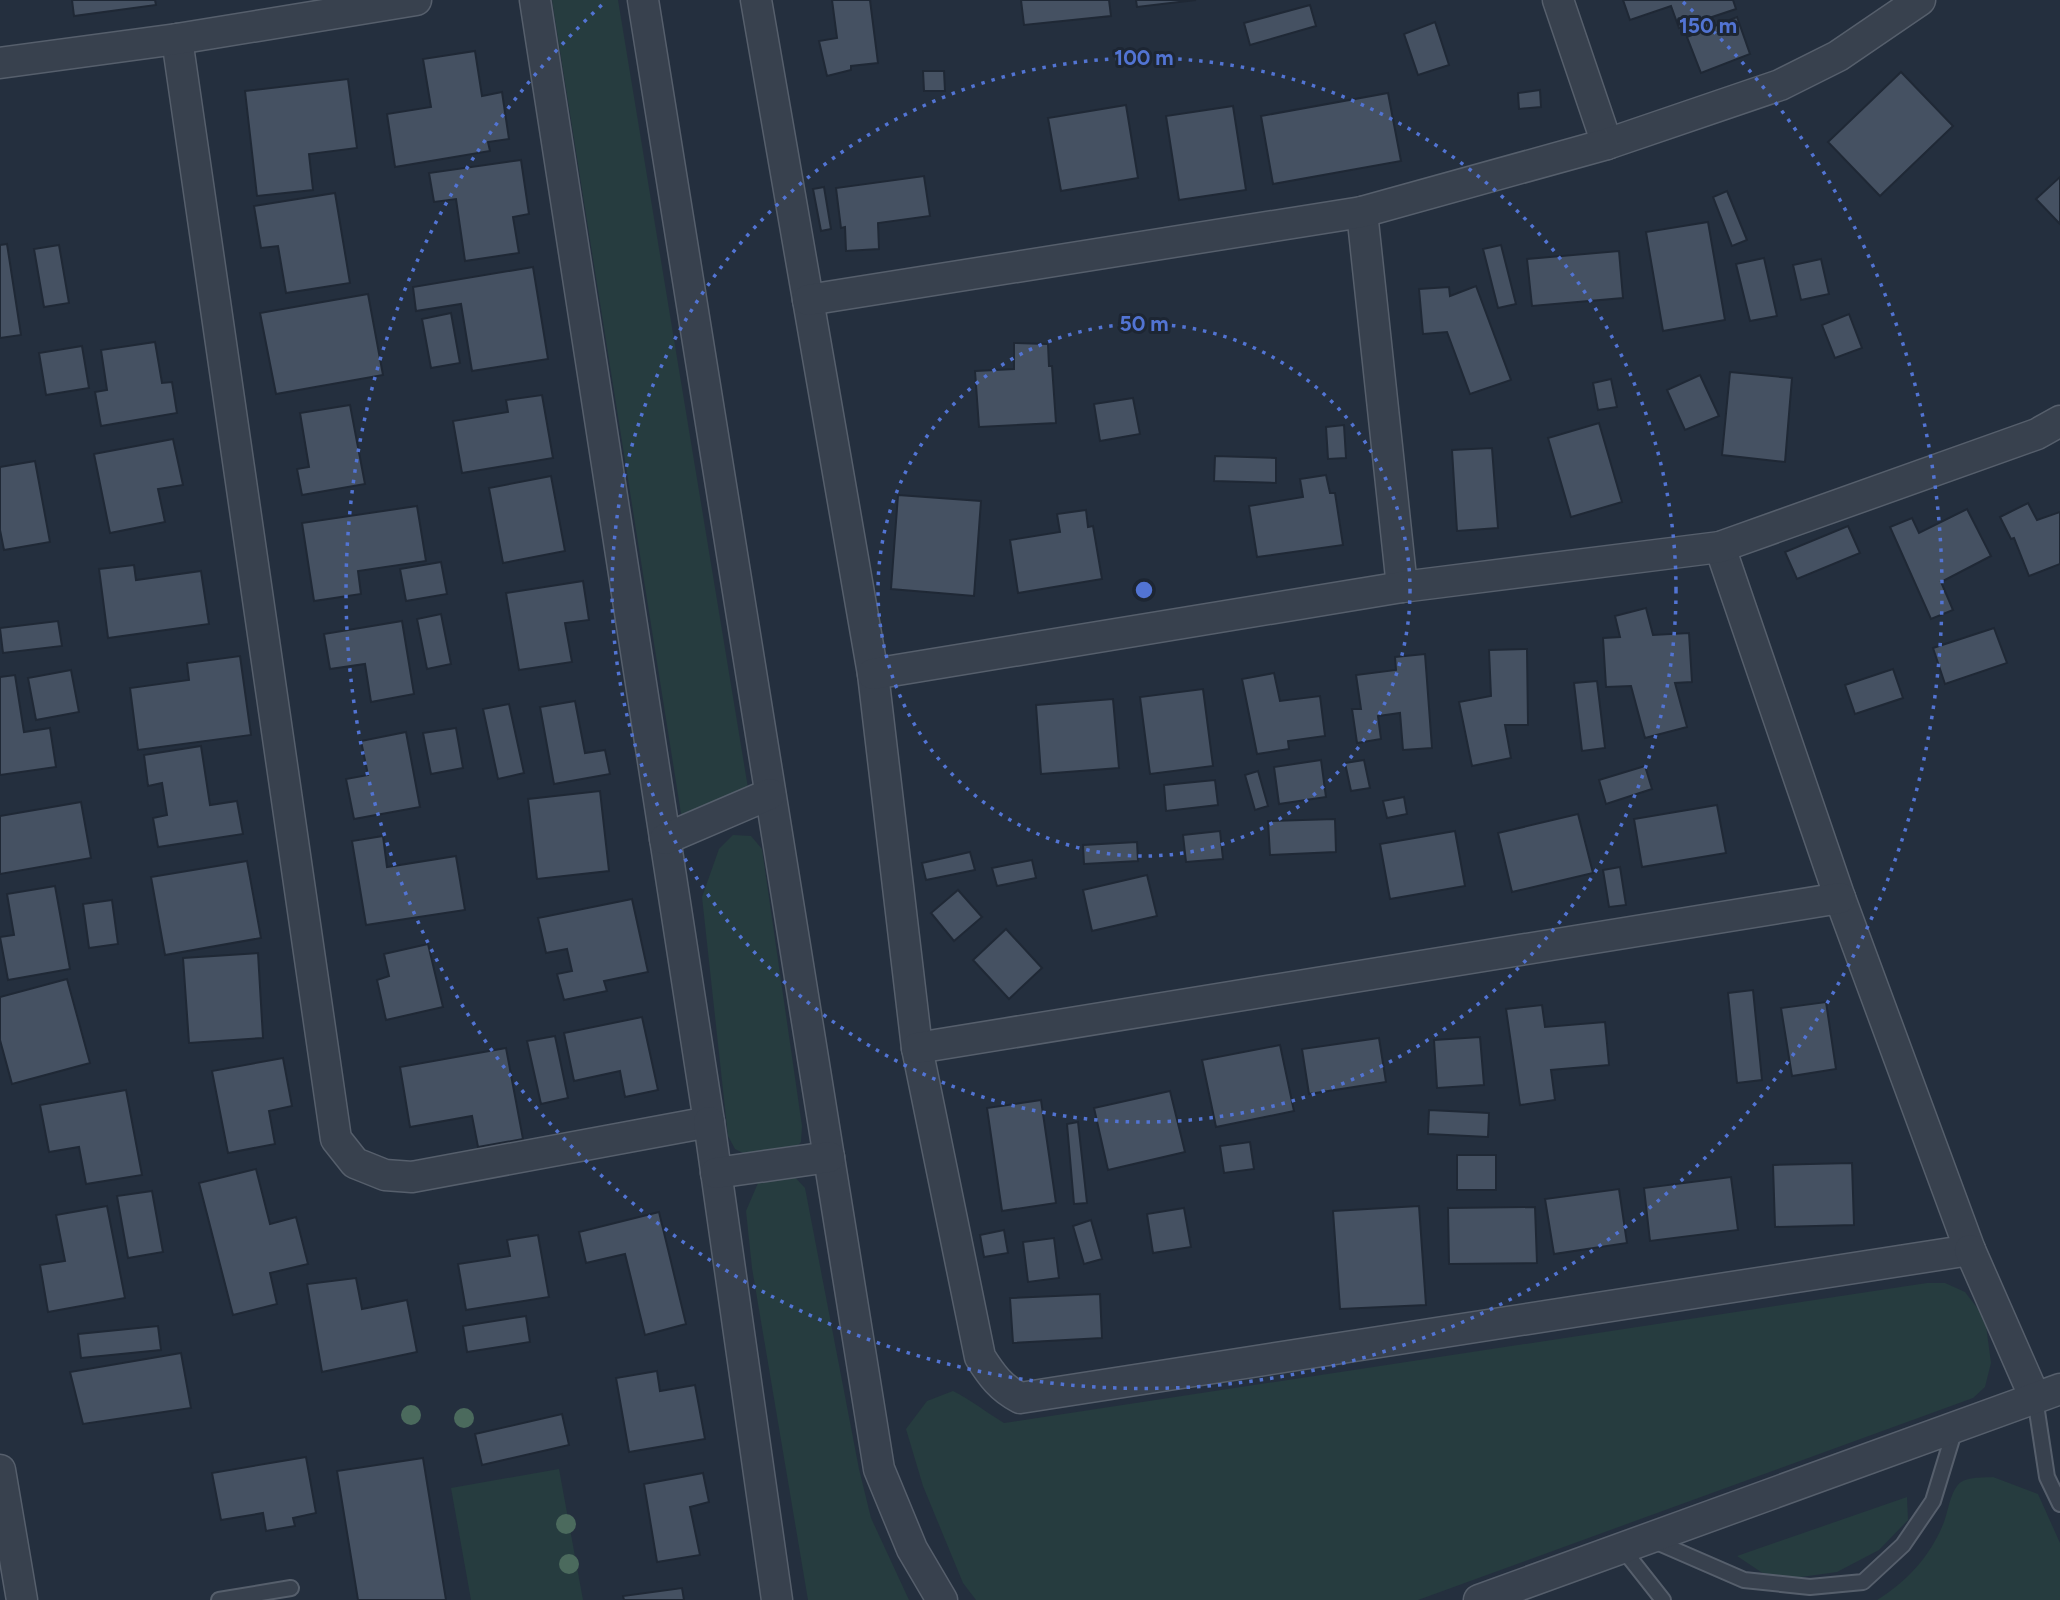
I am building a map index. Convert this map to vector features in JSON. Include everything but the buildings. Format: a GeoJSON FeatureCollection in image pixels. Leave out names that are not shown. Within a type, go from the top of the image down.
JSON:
{"type":"FeatureCollection","features":[{"type":"Feature","properties":{"kind":"street"},"geometry":{"type":"LineString","coordinates":[[0,63],[416,0]]}},
{"type":"Feature","properties":{"kind":"street"},"geometry":{"type":"LineString","coordinates":[[535,0],[709,1122],[778,1600]]}},
{"type":"Feature","properties":{"kind":"street"},"geometry":{"type":"LineString","coordinates":[[643,0],[879,1469],[912,1549],[942,1600]]}},
{"type":"Feature","properties":{"kind":"street"},"geometry":{"type":"LineString","coordinates":[[757,0],[873,674],[917,1048],[980,1357],[993,1378],[1007,1391],[1020,1398],[1970,1250]]}},
{"type":"Feature","properties":{"kind":"street"},"geometry":{"type":"LineString","coordinates":[[1558,0],[1607,145]]}},
{"type":"Feature","properties":{"kind":"street"},"geometry":{"type":"LineString","coordinates":[[808,300],[1363,212],[1607,145],[1780,85],[1838,56],[1920,0]]}},
{"type":"Feature","properties":{"kind":"street"},"geometry":{"type":"LineString","coordinates":[[177,38],[336,1139],[355,1163],[385,1175],[412,1177],[709,1122]]}},
{"type":"Feature","properties":{"kind":"street"},"geometry":{"type":"LineString","coordinates":[[1363,212],[1402,587]]}},
{"type":"Feature","properties":{"kind":"street"},"geometry":{"type":"LineString","coordinates":[[873,674],[1402,587],[1720,547],[2036,434],[2060,421]]}},
{"type":"Feature","properties":{"kind":"street"},"geometry":{"type":"LineString","coordinates":[[1479,1600],[2048,1394],[1970,1250],[1840,898],[1720,547]]}},
{"type":"Feature","properties":{"kind":"street"},"geometry":{"type":"LineString","coordinates":[[665,839],[771,794]]}},
{"type":"Feature","properties":{"kind":"street"},"geometry":{"type":"LineString","coordinates":[[917,1048],[1840,898]]}},
{"type":"Feature","properties":{"kind":"street"},"geometry":{"type":"LineString","coordinates":[[716,1173],[829,1157]]}},
{"type":"Feature","properties":{"kind":"street"},"geometry":{"type":"LineString","coordinates":[[0,1470],[22,1600]]}},
{"type":"Feature","properties":{"kind":"lane"},"geometry":{"type":"LineString","coordinates":[[2048,1394],[2047,1478],[2060,1504]]}},
{"type":"Feature","properties":{"kind":"lane"},"geometry":{"type":"LineString","coordinates":[[1635,1543],[1744,1580],[1810,1587],[1863,1582],[1903,1545],[1933,1501],[1955,1427]]}},
{"type":"Feature","properties":{"kind":"lane"},"geometry":{"type":"LineString","coordinates":[[1635,1543],[1663,1600]]}},
{"type":"Feature","properties":{"kind":"lane"},"geometry":{"type":"LineString","coordinates":[[219,1600],[292,1588]]}},
{"type":"Feature","properties":{"kind":"green space"},"geometry":{"type":"Polygon","coordinates":[[[552,0],[618,0],[748,788],[682,820],[552,0]]]}},
{"type":"Feature","properties":{"kind":"green space"},"geometry":{"type":"Polygon","coordinates":[[[733,835],[751,836],[762,849],[802,1126],[801,1142],[786,1158],[749,1156],[735,1149],[728,1136],[702,897],[719,849],[733,835]]]}},
{"type":"Feature","properties":{"kind":"green space"},"geometry":{"type":"Polygon","coordinates":[[[791,1173],[805,1188],[859,1469],[871,1518],[909,1600],[808,1600],[752,1268],[746,1211],[758,1183],[776,1174],[791,1173]]]}},
{"type":"Feature","properties":{"kind":"green space"},"geometry":{"type":"Polygon","coordinates":[[[1927,1283],[1945,1283],[1965,1292],[1985,1318],[1991,1363],[1985,1387],[1973,1398],[1418,1600],[976,1600],[963,1583],[923,1486],[906,1429],[927,1401],[953,1391],[1004,1423],[1927,1283]]]}},
{"type":"Feature","properties":{"kind":"green space"},"geometry":{"type":"Polygon","coordinates":[[[559,1469],[583,1600],[471,1600],[451,1488],[559,1469]]]}},
{"type":"Feature","properties":{"kind":"green space"},"geometry":{"type":"Polygon","coordinates":[[[1993,1477],[2038,1494],[2060,1543],[2060,1600],[1877,1600],[1908,1576],[1925,1556],[1939,1534],[1957,1486],[1969,1479],[1993,1477]]]}},
{"type":"Feature","properties":{"kind":"green space"},"geometry":{"type":"Polygon","coordinates":[[[1907,1497],[1908,1520],[1879,1550],[1837,1572],[1794,1578],[1764,1574],[1737,1556],[1907,1497]]]}}]}
